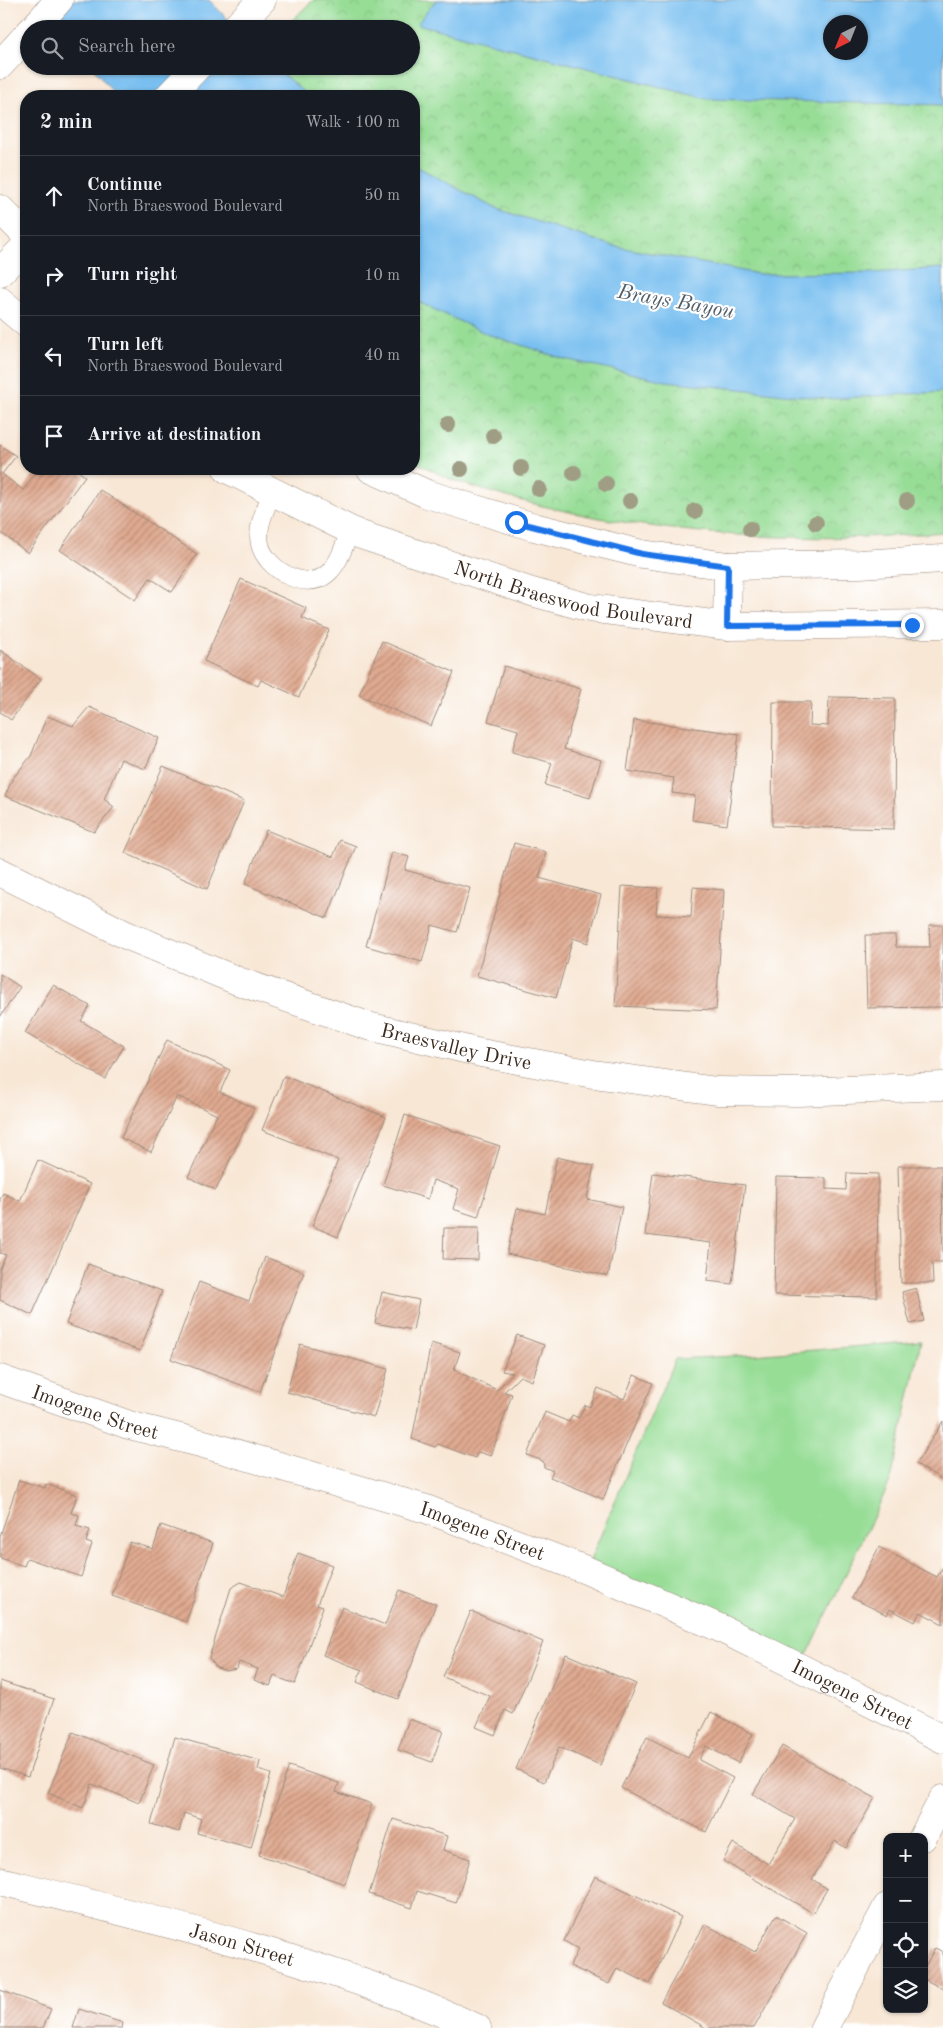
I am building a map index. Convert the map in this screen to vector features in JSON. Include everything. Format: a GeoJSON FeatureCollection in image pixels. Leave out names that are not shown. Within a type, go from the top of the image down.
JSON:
{"type":"FeatureCollection","features":[{"type":"Feature","properties":{"kind":"main road"},"geometry":{"type":"LineString","coordinates":[[41,20],[59,0]]}},
{"type":"Feature","properties":{"kind":"main road"},"geometry":{"type":"LineString","coordinates":[[243,20],[262,0]]}},
{"type":"Feature","properties":{"kind":"main road"},"geometry":{"type":"LineString","coordinates":[[0,65],[20,43]]}},
{"type":"Feature","properties":{"kind":"main road"},"geometry":{"type":"LineString","coordinates":[[175,90],[189,75]]}},
{"type":"Feature","properties":{"kind":"main road"},"geometry":{"type":"LineString","coordinates":[[0,209],[20,230]]}},
{"type":"Feature","properties":{"kind":"main road"},"geometry":{"type":"LineString","coordinates":[[0,272],[20,252]]}},
{"type":"Feature","properties":{"kind":"main road"},"geometry":{"type":"LineString","coordinates":[[0,301],[20,318]]}},
{"type":"Feature","properties":{"kind":"main road","name":"North Braeswood Boulevard"},"geometry":{"type":"LineString","coordinates":[[238,475],[350,531],[532,592],[590,608],[727,626],[943,624]]}},
{"type":"Feature","properties":{"kind":"main road"},"geometry":{"type":"LineString","coordinates":[[384,475],[427,494],[534,527],[642,554],[728,566],[860,564],[943,559]]}},
{"type":"Feature","properties":{"kind":"main road"},"geometry":{"type":"LineString","coordinates":[[727,626],[728,566]]}},
{"type":"Feature","properties":{"kind":"main road","name":"Braesvalley Drive"},"geometry":{"type":"LineString","coordinates":[[0,872],[126,935],[238,981],[368,1026],[481,1053],[593,1074],[717,1091],[799,1092],[943,1086]]}},
{"type":"Feature","properties":{"kind":"main road","name":"Imogene Street"},"geometry":{"type":"LineString","coordinates":[[0,1380],[129,1425],[204,1444],[426,1509],[586,1570],[722,1629],[943,1739]]}},
{"type":"Feature","properties":{"kind":"main road"},"geometry":{"type":"LineString","coordinates":[[925,1833],[943,1799]]}},
{"type":"Feature","properties":{"kind":"main road","name":"Jason Street"},"geometry":{"type":"LineString","coordinates":[[0,1881],[203,1932],[349,1978],[477,2028]]}},
{"type":"Feature","properties":{"kind":"main road"},"geometry":{"type":"LineString","coordinates":[[824,2028],[883,1915]]}},
{"type":"Feature","properties":{"kind":"lane"},"geometry":{"type":"LineString","coordinates":[[272,493],[262,520],[260,545],[265,556],[278,569],[292,578],[316,580],[326,576],[336,564],[350,531]]}},
{"type":"Feature","properties":{"kind":"green space"},"geometry":{"type":"Polygon","coordinates":[[[313,0],[943,0],[943,532],[821,538],[698,532],[576,513],[516,499],[452,480],[420,464],[420,90],[219,90],[235,75],[420,75],[420,20],[292,20],[313,0]]]}},
{"type":"Feature","properties":{"kind":"green space"},"geometry":{"type":"Polygon","coordinates":[[[921,1341],[891,1480],[801,1668],[586,1570],[675,1359],[754,1355],[921,1341]]]}},
{"type":"Feature","properties":{"kind":"water"},"geometry":{"type":"Polygon","coordinates":[[[38,0],[209,0],[228,20],[54,20],[38,0]]]}},
{"type":"Feature","properties":{"kind":"water"},"geometry":{"type":"Polygon","coordinates":[[[436,0],[943,0],[943,105],[707,99],[420,25],[420,20],[436,0]]]}},
{"type":"Feature","properties":{"kind":"water"},"geometry":{"type":"Polygon","coordinates":[[[99,75],[284,75],[301,90],[111,90],[99,75]]]}},
{"type":"Feature","properties":{"kind":"water","name":"Brays Bayou"},"geometry":{"type":"Polygon","coordinates":[[[420,168],[494,208],[614,246],[759,274],[871,273],[943,268],[943,392],[828,399],[666,381],[564,359],[487,334],[420,303],[420,168]]]}},
{"type":"Feature","properties":{"kind":"building"},"geometry":{"type":"Polygon","coordinates":[[[0,445],[16,456],[2,474],[23,490],[34,475],[85,476],[28,553],[0,532],[0,445]]]}},
{"type":"Feature","properties":{"kind":"building"},"geometry":{"type":"Polygon","coordinates":[[[100,490],[197,554],[172,592],[150,578],[135,600],[60,550],[100,490]]]}},
{"type":"Feature","properties":{"kind":"building"},"geometry":{"type":"Polygon","coordinates":[[[241,579],[306,608],[302,618],[329,630],[299,697],[261,680],[258,686],[204,661],[241,579]]]}},
{"type":"Feature","properties":{"kind":"building"},"geometry":{"type":"Polygon","coordinates":[[[382,641],[454,672],[431,726],[359,695],[382,641]]]}},
{"type":"Feature","properties":{"kind":"building"},"geometry":{"type":"Polygon","coordinates":[[[0,650],[41,679],[11,720],[0,712],[0,650]]]}},
{"type":"Feature","properties":{"kind":"building"},"geometry":{"type":"Polygon","coordinates":[[[504,666],[581,689],[564,749],[601,760],[590,798],[545,785],[552,763],[512,752],[518,730],[488,721],[504,666]]]}},
{"type":"Feature","properties":{"kind":"building"},"geometry":{"type":"Polygon","coordinates":[[[829,697],[895,698],[894,829],[772,826],[773,702],[811,702],[810,725],[828,726],[829,697]]]}},
{"type":"Feature","properties":{"kind":"building"},"geometry":{"type":"Polygon","coordinates":[[[89,707],[159,738],[145,769],[121,759],[104,799],[114,807],[94,832],[5,796],[13,778],[31,756],[47,716],[73,726],[89,707]]]}},
{"type":"Feature","properties":{"kind":"building"},"geometry":{"type":"Polygon","coordinates":[[[634,720],[739,734],[727,825],[692,820],[695,796],[672,793],[674,778],[627,771],[634,720]]]}},
{"type":"Feature","properties":{"kind":"building"},"geometry":{"type":"Polygon","coordinates":[[[163,766],[244,801],[207,889],[125,853],[163,766]]]}},
{"type":"Feature","properties":{"kind":"building"},"geometry":{"type":"Polygon","coordinates":[[[266,830],[333,857],[340,840],[356,846],[327,918],[245,884],[266,830]]]}},
{"type":"Feature","properties":{"kind":"building"},"geometry":{"type":"Polygon","coordinates":[[[514,843],[546,852],[539,878],[601,895],[588,943],[573,938],[556,998],[477,976],[514,843]]]}},
{"type":"Feature","properties":{"kind":"building"},"geometry":{"type":"Polygon","coordinates":[[[392,852],[409,857],[405,870],[470,888],[457,932],[432,925],[422,962],[366,946],[392,852]]]}},
{"type":"Feature","properties":{"kind":"building"},"geometry":{"type":"Polygon","coordinates":[[[622,886],[658,888],[656,915],[691,917],[693,887],[724,890],[716,1010],[615,1006],[622,886]]]}},
{"type":"Feature","properties":{"kind":"building"},"geometry":{"type":"Polygon","coordinates":[[[929,925],[943,925],[943,1007],[867,1008],[865,935],[895,935],[896,947],[930,947],[929,925]]]}},
{"type":"Feature","properties":{"kind":"building"},"geometry":{"type":"Polygon","coordinates":[[[0,974],[20,987],[0,1017],[0,974]]]}},
{"type":"Feature","properties":{"kind":"building"},"geometry":{"type":"Polygon","coordinates":[[[53,985],[90,1006],[81,1021],[124,1046],[105,1079],[25,1033],[53,985]]]}},
{"type":"Feature","properties":{"kind":"building"},"geometry":{"type":"Polygon","coordinates":[[[167,1040],[230,1070],[220,1092],[254,1108],[216,1190],[188,1177],[217,1115],[177,1096],[151,1152],[121,1138],[167,1040]]]}},
{"type":"Feature","properties":{"kind":"building"},"geometry":{"type":"Polygon","coordinates":[[[284,1076],[386,1117],[338,1237],[312,1226],[338,1160],[262,1130],[284,1076]]]}},
{"type":"Feature","properties":{"kind":"building"},"geometry":{"type":"Polygon","coordinates":[[[405,1115],[500,1146],[478,1217],[453,1209],[459,1189],[433,1180],[428,1199],[383,1185],[405,1115]]]}},
{"type":"Feature","properties":{"kind":"building"},"geometry":{"type":"Polygon","coordinates":[[[557,1157],[594,1166],[587,1199],[622,1207],[608,1276],[507,1254],[517,1208],[545,1214],[557,1157]]]}},
{"type":"Feature","properties":{"kind":"building"},"geometry":{"type":"Polygon","coordinates":[[[38,1160],[90,1184],[32,1315],[0,1300],[0,1268],[6,1255],[0,1253],[0,1199],[3,1193],[20,1201],[38,1160]]]}},
{"type":"Feature","properties":{"kind":"building"},"geometry":{"type":"Polygon","coordinates":[[[898,1166],[942,1166],[943,1262],[932,1262],[933,1283],[901,1283],[898,1166]]]}},
{"type":"Feature","properties":{"kind":"building"},"geometry":{"type":"Polygon","coordinates":[[[653,1173],[745,1185],[732,1284],[707,1281],[711,1243],[645,1235],[653,1173]]]}},
{"type":"Feature","properties":{"kind":"building"},"geometry":{"type":"Polygon","coordinates":[[[847,1173],[878,1174],[877,1297],[774,1295],[776,1177],[826,1178],[826,1189],[846,1190],[847,1173]]]}},
{"type":"Feature","properties":{"kind":"building"},"geometry":{"type":"Polygon","coordinates":[[[444,1228],[479,1228],[478,1260],[443,1259],[444,1228]]]}},
{"type":"Feature","properties":{"kind":"building"},"geometry":{"type":"Polygon","coordinates":[[[265,1257],[304,1272],[260,1392],[171,1359],[199,1282],[249,1301],[265,1257]]]}},
{"type":"Feature","properties":{"kind":"building"},"geometry":{"type":"Polygon","coordinates":[[[88,1264],[162,1291],[140,1351],[66,1324],[88,1264]]]}},
{"type":"Feature","properties":{"kind":"building"},"geometry":{"type":"Polygon","coordinates":[[[916,1288],[924,1321],[910,1324],[902,1292],[916,1288]]]}},
{"type":"Feature","properties":{"kind":"building"},"geometry":{"type":"Polygon","coordinates":[[[382,1292],[419,1300],[413,1330],[375,1323],[382,1292]]]}},
{"type":"Feature","properties":{"kind":"building"},"geometry":{"type":"Polygon","coordinates":[[[517,1335],[544,1345],[532,1381],[520,1376],[504,1392],[512,1394],[491,1456],[478,1452],[475,1458],[438,1444],[435,1447],[412,1439],[431,1343],[460,1352],[454,1370],[497,1390],[513,1373],[502,1371],[517,1335]]]}},
{"type":"Feature","properties":{"kind":"building"},"geometry":{"type":"Polygon","coordinates":[[[300,1344],[388,1369],[374,1417],[287,1392],[300,1344]]]}},
{"type":"Feature","properties":{"kind":"building"},"geometry":{"type":"Polygon","coordinates":[[[634,1375],[653,1383],[603,1499],[550,1477],[553,1471],[544,1467],[543,1461],[527,1455],[545,1412],[569,1422],[572,1415],[579,1418],[585,1405],[590,1407],[598,1388],[624,1399],[634,1375]]]}},
{"type":"Feature","properties":{"kind":"building"},"geometry":{"type":"Polygon","coordinates":[[[943,1421],[943,1480],[916,1464],[943,1421]]]}},
{"type":"Feature","properties":{"kind":"building"},"geometry":{"type":"Polygon","coordinates":[[[19,1480],[45,1488],[46,1484],[77,1495],[71,1513],[79,1515],[76,1526],[90,1530],[86,1542],[92,1544],[81,1577],[27,1558],[24,1566],[0,1558],[0,1536],[19,1480]]]}},
{"type":"Feature","properties":{"kind":"building"},"geometry":{"type":"Polygon","coordinates":[[[161,1525],[213,1543],[186,1622],[112,1596],[130,1542],[153,1549],[161,1525]]]}},
{"type":"Feature","properties":{"kind":"building"},"geometry":{"type":"Polygon","coordinates":[[[879,1547],[937,1577],[943,1567],[943,1624],[920,1612],[915,1622],[890,1609],[887,1615],[852,1598],[879,1547]]]}},
{"type":"Feature","properties":{"kind":"building"},"geometry":{"type":"Polygon","coordinates":[[[298,1553],[332,1565],[317,1605],[323,1607],[295,1684],[274,1676],[270,1686],[254,1680],[258,1669],[239,1662],[237,1669],[226,1671],[217,1668],[209,1658],[231,1588],[241,1582],[283,1597],[298,1553]]]}},
{"type":"Feature","properties":{"kind":"building"},"geometry":{"type":"Polygon","coordinates":[[[399,1590],[436,1604],[398,1699],[357,1682],[362,1670],[323,1655],[342,1607],[385,1625],[399,1590]]]}},
{"type":"Feature","properties":{"kind":"building"},"geometry":{"type":"Polygon","coordinates":[[[471,1611],[543,1642],[513,1714],[505,1710],[495,1735],[476,1727],[490,1696],[443,1677],[471,1611]]]}},
{"type":"Feature","properties":{"kind":"building"},"geometry":{"type":"Polygon","coordinates":[[[566,1654],[636,1684],[600,1765],[559,1747],[544,1782],[516,1769],[566,1654]]]}},
{"type":"Feature","properties":{"kind":"building"},"geometry":{"type":"Polygon","coordinates":[[[0,1681],[54,1699],[28,1777],[0,1768],[0,1681]]]}},
{"type":"Feature","properties":{"kind":"building"},"geometry":{"type":"Polygon","coordinates":[[[711,1712],[753,1734],[738,1763],[706,1746],[699,1760],[733,1778],[706,1832],[621,1788],[647,1737],[688,1758],[711,1712]]]}},
{"type":"Feature","properties":{"kind":"building"},"geometry":{"type":"Polygon","coordinates":[[[409,1719],[443,1731],[432,1762],[398,1750],[409,1719]]]}},
{"type":"Feature","properties":{"kind":"building"},"geometry":{"type":"Polygon","coordinates":[[[73,1732],[154,1765],[139,1803],[92,1784],[83,1808],[48,1793],[73,1732]]]}},
{"type":"Feature","properties":{"kind":"building"},"geometry":{"type":"Polygon","coordinates":[[[175,1737],[260,1761],[258,1770],[271,1774],[251,1848],[197,1833],[201,1819],[184,1813],[179,1832],[151,1824],[175,1737]]]}},
{"type":"Feature","properties":{"kind":"building"},"geometry":{"type":"Polygon","coordinates":[[[782,1746],[875,1798],[846,1848],[835,1841],[812,1879],[827,1889],[813,1913],[723,1861],[733,1843],[768,1864],[795,1819],[753,1794],[782,1746]]]}},
{"type":"Feature","properties":{"kind":"building"},"geometry":{"type":"Polygon","coordinates":[[[289,1766],[339,1783],[336,1792],[372,1804],[345,1884],[259,1855],[289,1766]]]}},
{"type":"Feature","properties":{"kind":"building"},"geometry":{"type":"Polygon","coordinates":[[[393,1819],[447,1836],[443,1850],[470,1859],[456,1903],[417,1891],[412,1908],[369,1894],[393,1819]]]}},
{"type":"Feature","properties":{"kind":"building"},"geometry":{"type":"Polygon","coordinates":[[[595,1876],[681,1917],[650,1984],[617,1968],[609,1984],[570,1966],[578,1949],[564,1941],[595,1876]]]}},
{"type":"Feature","properties":{"kind":"building"},"geometry":{"type":"Polygon","coordinates":[[[776,1915],[807,1933],[754,2028],[706,2028],[661,2002],[705,1924],[755,1952],[776,1915]]]}},
{"type":"Feature","properties":{"kind":"building"},"geometry":{"type":"Polygon","coordinates":[[[935,1948],[943,1952],[943,1989],[928,1981],[928,1961],[935,1948]]]}},
{"type":"Feature","properties":{"kind":"building"},"geometry":{"type":"Polygon","coordinates":[[[0,1990],[51,2009],[43,2028],[0,2028],[0,1990]]]}},
{"type":"Feature","properties":{"kind":"building"},"geometry":{"type":"Polygon","coordinates":[[[79,2009],[123,2023],[122,2028],[73,2028],[79,2009]]]}},
{"type":"Feature","properties":{"kind":"route"},"geometry":{"type":"LineString","coordinates":[[516,522],[642,554],[728,566],[727,626],[912,625]]}}]}
